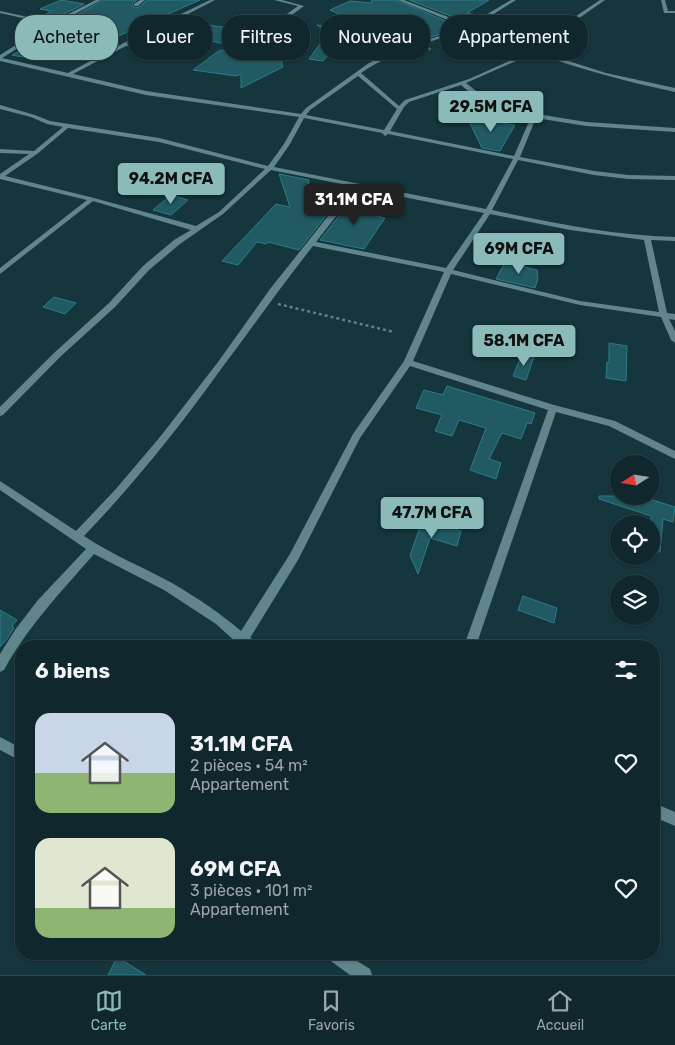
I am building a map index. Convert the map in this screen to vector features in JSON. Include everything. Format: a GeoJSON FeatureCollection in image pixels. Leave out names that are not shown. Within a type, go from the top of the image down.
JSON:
{"type":"FeatureCollection","features":[{"type":"Feature","properties":{"kind":"street"},"geometry":{"type":"LineString","coordinates":[[70,15],[99,0]]}},
{"type":"Feature","properties":{"kind":"street"},"geometry":{"type":"LineString","coordinates":[[136,5],[143,0]]}},
{"type":"Feature","properties":{"kind":"street"},"geometry":{"type":"LineString","coordinates":[[68,75],[213,0]]}},
{"type":"Feature","properties":{"kind":"street"},"geometry":{"type":"LineString","coordinates":[[276,0],[302,6],[289,15]]}},
{"type":"Feature","properties":{"kind":"street"},"geometry":{"type":"LineString","coordinates":[[293,3],[301,0]]}},
{"type":"Feature","properties":{"kind":"street"},"geometry":{"type":"LineString","coordinates":[[400,0],[440,15]]}},
{"type":"Feature","properties":{"kind":"street"},"geometry":{"type":"LineString","coordinates":[[490,15],[514,0]]}},
{"type":"Feature","properties":{"kind":"street"},"geometry":{"type":"LineString","coordinates":[[581,15],[603,0]]}},
{"type":"Feature","properties":{"kind":"street"},"geometry":{"type":"LineString","coordinates":[[663,0],[666,12],[675,12]]}},
{"type":"Feature","properties":{"kind":"street"},"geometry":{"type":"LineString","coordinates":[[0,12],[15,15]]}},
{"type":"Feature","properties":{"kind":"street"},"geometry":{"type":"LineString","coordinates":[[0,412],[112,304],[146,268],[176,242],[221,213],[270,168],[308,109],[358,73],[392,54],[440,37]]}},
{"type":"Feature","properties":{"kind":"street"},"geometry":{"type":"LineString","coordinates":[[0,58],[15,48]]}},
{"type":"Feature","properties":{"kind":"street"},"geometry":{"type":"LineString","coordinates":[[0,58],[146,93],[302,116],[385,134],[594,173],[628,177],[675,178]]}},
{"type":"Feature","properties":{"kind":"street"},"geometry":{"type":"LineString","coordinates":[[385,134],[407,101],[462,84],[515,60]]}},
{"type":"Feature","properties":{"kind":"street"},"geometry":{"type":"LineString","coordinates":[[559,60],[619,78],[675,90]]}},
{"type":"Feature","properties":{"kind":"street"},"geometry":{"type":"LineString","coordinates":[[358,73],[400,109]]}},
{"type":"Feature","properties":{"kind":"street"},"geometry":{"type":"LineString","coordinates":[[462,84],[490,105],[501,110],[586,124],[675,130]]}},
{"type":"Feature","properties":{"kind":"street"},"geometry":{"type":"LineString","coordinates":[[0,107],[33,116],[49,123],[159,140],[270,168],[487,213],[603,234],[675,239]]}},
{"type":"Feature","properties":{"kind":"street"},"geometry":{"type":"LineString","coordinates":[[0,485],[93,548],[168,587],[213,615],[242,640],[294,557],[356,436],[408,362],[448,272],[487,213],[516,158],[534,116]]}},
{"type":"Feature","properties":{"kind":"street"},"geometry":{"type":"LineString","coordinates":[[0,177],[35,153],[67,126]]}},
{"type":"Feature","properties":{"kind":"street"},"geometry":{"type":"LineString","coordinates":[[0,151],[35,153]]}},
{"type":"Feature","properties":{"kind":"street"},"geometry":{"type":"LineString","coordinates":[[0,177],[92,199],[197,228]]}},
{"type":"Feature","properties":{"kind":"street"},"geometry":{"type":"LineString","coordinates":[[77,537],[119,493],[163,439],[222,364],[266,301],[356,185]]}},
{"type":"Feature","properties":{"kind":"street"},"geometry":{"type":"LineString","coordinates":[[0,272],[92,199]]}},
{"type":"Feature","properties":{"kind":"street"},"geometry":{"type":"LineString","coordinates":[[646,238],[664,316],[675,340]]}},
{"type":"Feature","properties":{"kind":"street"},"geometry":{"type":"LineString","coordinates":[[310,243],[448,272],[580,303],[675,317]]}},
{"type":"Feature","properties":{"kind":"street"},"geometry":{"type":"LineString","coordinates":[[408,362],[554,408],[612,423],[675,455]]}},
{"type":"Feature","properties":{"kind":"street"},"geometry":{"type":"LineString","coordinates":[[472,640],[492,577],[554,408]]}},
{"type":"Feature","properties":{"kind":"street"},"geometry":{"type":"LineString","coordinates":[[0,666],[28,619],[93,548]]}},
{"type":"Feature","properties":{"kind":"street"},"geometry":{"type":"LineString","coordinates":[[0,743],[15,752]]}},
{"type":"Feature","properties":{"kind":"street"},"geometry":{"type":"LineString","coordinates":[[660,812],[675,818]]}},
{"type":"Feature","properties":{"kind":"street"},"geometry":{"type":"LineString","coordinates":[[342,960],[364,975]]}},
{"type":"Feature","properties":{"kind":"path"},"geometry":{"type":"LineString","coordinates":[[118,43],[125,44]]}},
{"type":"Feature","properties":{"kind":"path"},"geometry":{"type":"LineString","coordinates":[[266,301],[394,332]]}},
{"type":"Feature","properties":{"kind":"building"},"geometry":{"type":"Polygon","coordinates":[[[61,0],[84,4],[62,15],[45,15],[51,11],[40,9],[61,0]]]}},
{"type":"Feature","properties":{"kind":"building"},"geometry":{"type":"Polygon","coordinates":[[[103,0],[137,0],[132,4],[134,8],[139,7],[147,0],[200,0],[166,15],[128,15],[128,32],[118,36],[118,15],[77,15],[103,0]]]}},
{"type":"Feature","properties":{"kind":"building"},"geometry":{"type":"Polygon","coordinates":[[[372,0],[396,0],[440,19],[440,34],[430,38],[430,15],[341,15],[330,10],[350,1],[371,3],[372,0]]]}},
{"type":"Feature","properties":{"kind":"building"},"geometry":{"type":"Polygon","coordinates":[[[409,0],[489,0],[467,13],[476,15],[448,15],[409,0]]]}},
{"type":"Feature","properties":{"kind":"building"},"geometry":{"type":"Polygon","coordinates":[[[212,25],[222,27],[222,43],[212,41],[212,25]]]}},
{"type":"Feature","properties":{"kind":"building"},"geometry":{"type":"Polygon","coordinates":[[[320,44],[320,60],[324,60],[323,61],[310,59],[320,44]]]}},
{"type":"Feature","properties":{"kind":"building"},"geometry":{"type":"Polygon","coordinates":[[[222,50],[222,60],[281,60],[283,67],[241,88],[241,74],[236,76],[193,70],[206,60],[212,60],[212,56],[222,50]]]}},
{"type":"Feature","properties":{"kind":"building"},"geometry":{"type":"Polygon","coordinates":[[[467,117],[515,125],[500,151],[482,148],[467,117]]]}},
{"type":"Feature","properties":{"kind":"building"},"geometry":{"type":"Polygon","coordinates":[[[193,168],[210,172],[198,182],[181,177],[193,168]]]}},
{"type":"Feature","properties":{"kind":"building"},"geometry":{"type":"Polygon","coordinates":[[[279,174],[309,180],[308,191],[341,197],[299,250],[268,242],[266,244],[257,242],[238,265],[222,261],[276,204],[290,207],[279,174]]]}},
{"type":"Feature","properties":{"kind":"building"},"geometry":{"type":"Polygon","coordinates":[[[171,195],[188,200],[171,215],[153,210],[171,195]]]}},
{"type":"Feature","properties":{"kind":"building"},"geometry":{"type":"Polygon","coordinates":[[[352,199],[369,202],[363,213],[385,218],[364,249],[320,240],[352,199]]]}},
{"type":"Feature","properties":{"kind":"building"},"geometry":{"type":"Polygon","coordinates":[[[505,262],[537,270],[538,278],[535,288],[496,279],[505,262]]]}},
{"type":"Feature","properties":{"kind":"building"},"geometry":{"type":"Polygon","coordinates":[[[54,297],[76,303],[65,314],[43,307],[54,297]]]}},
{"type":"Feature","properties":{"kind":"building"},"geometry":{"type":"Polygon","coordinates":[[[609,343],[627,346],[626,381],[606,378],[607,362],[609,363],[609,343]]]}},
{"type":"Feature","properties":{"kind":"building"},"geometry":{"type":"Polygon","coordinates":[[[522,354],[534,357],[526,380],[513,376],[522,354]]]}},
{"type":"Feature","properties":{"kind":"building"},"geometry":{"type":"Polygon","coordinates":[[[447,386],[535,413],[531,424],[527,423],[521,439],[502,433],[489,459],[501,463],[496,479],[470,470],[486,428],[459,420],[452,436],[435,431],[442,415],[416,408],[424,390],[443,395],[447,386]]]}},
{"type":"Feature","properties":{"kind":"building"},"geometry":{"type":"Polygon","coordinates":[[[599,496],[610,496],[610,503],[599,499],[599,496]]]}},
{"type":"Feature","properties":{"kind":"building"},"geometry":{"type":"Polygon","coordinates":[[[660,502],[675,507],[673,522],[663,519],[660,552],[660,515],[648,515],[617,505],[660,505],[660,502]]]}},
{"type":"Feature","properties":{"kind":"building"},"geometry":{"type":"Polygon","coordinates":[[[424,516],[436,519],[435,523],[461,531],[457,546],[430,538],[418,574],[410,555],[424,516]]]}},
{"type":"Feature","properties":{"kind":"building"},"geometry":{"type":"Polygon","coordinates":[[[523,596],[557,608],[554,623],[518,610],[523,596]]]}},
{"type":"Feature","properties":{"kind":"building"},"geometry":{"type":"Polygon","coordinates":[[[0,610],[17,620],[12,626],[14,628],[0,647],[0,610]]]}},
{"type":"Feature","properties":{"kind":"building"},"geometry":{"type":"Polygon","coordinates":[[[116,960],[122,960],[146,975],[108,975],[116,960]]]}}]}
